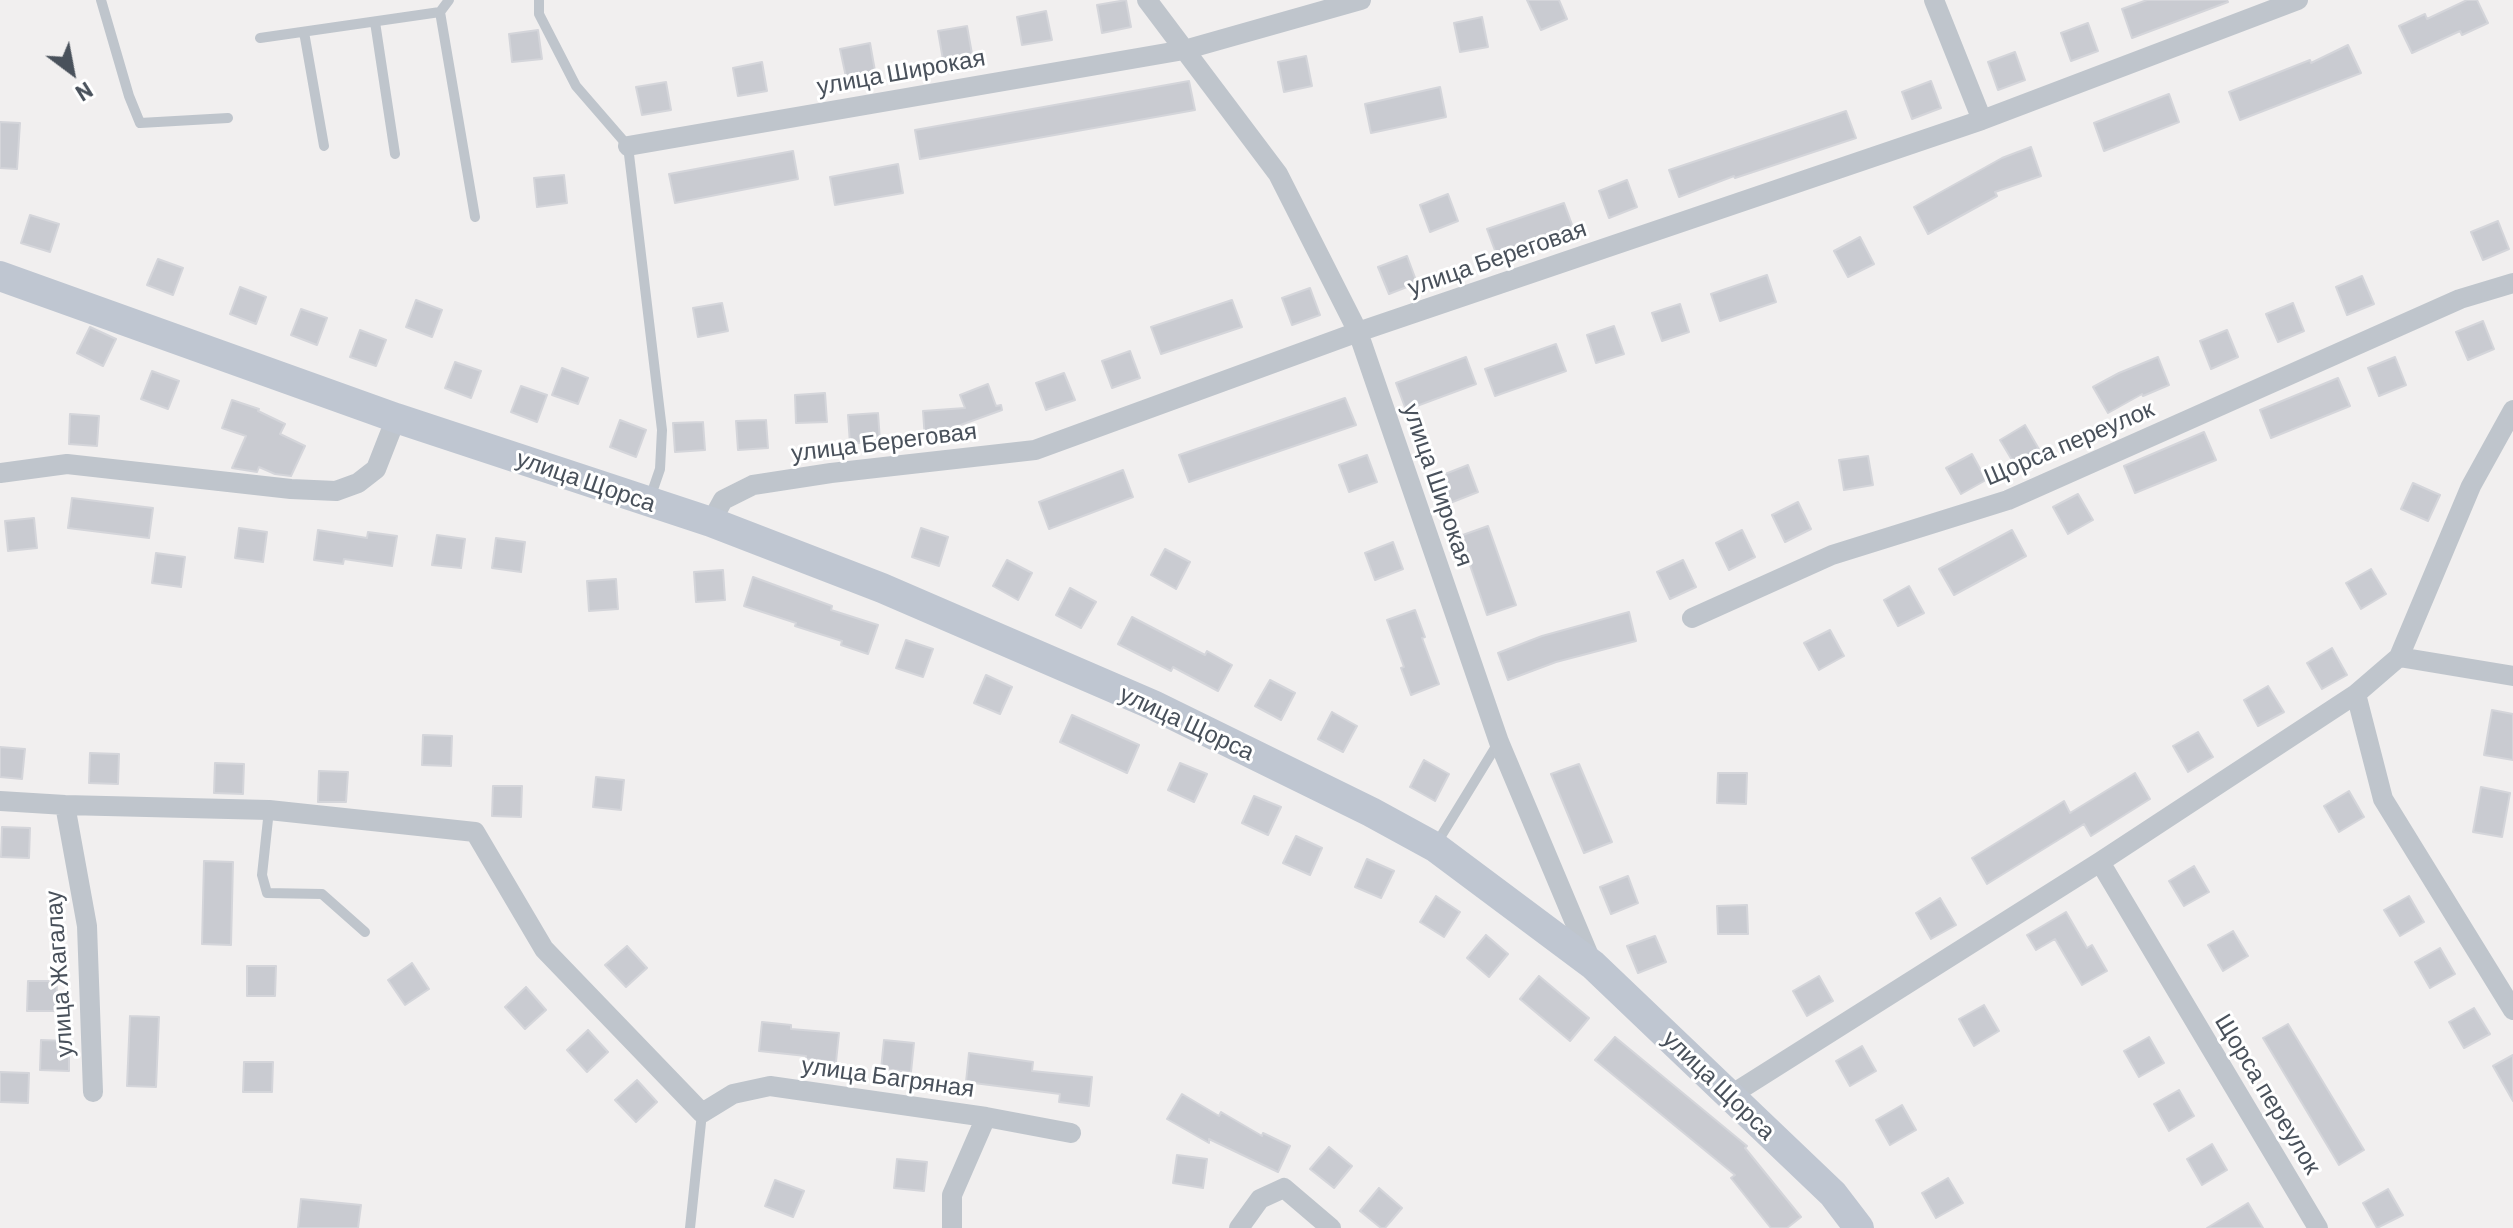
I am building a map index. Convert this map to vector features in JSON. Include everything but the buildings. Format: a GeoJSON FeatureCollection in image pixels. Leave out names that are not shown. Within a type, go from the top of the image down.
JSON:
{"type":"FeatureCollection","features":[{"type":"Feature","properties":{"kind":"street","name":"улица Широкая"},"geometry":{"type":"LineString","coordinates":[[1147,0],[1278,174],[1358,332],[1499,742],[1593,965]]}},
{"type":"Feature","properties":{"kind":"street","name":"улица Широкая"},"geometry":{"type":"LineString","coordinates":[[628,146],[1184,50],[1361,0]]}},
{"type":"Feature","properties":{"kind":"street"},"geometry":{"type":"LineString","coordinates":[[1934,0],[1982,120]]}},
{"type":"Feature","properties":{"kind":"street","name":"улица Береговая"},"geometry":{"type":"LineString","coordinates":[[711,522],[723,500],[753,485],[1035,450],[1358,332],[1982,120],[2298,0]]}},
{"type":"Feature","properties":{"kind":"street","name":"улица Щорса"},"geometry":{"type":"LineString","coordinates":[[0,276],[396,418],[711,522],[882,588],[1153,705],[1371,812],[1435,847],[1593,965],[1833,1194],[1859,1228]]}},
{"type":"Feature","properties":{"kind":"street","name":"Щорса переулок"},"geometry":{"type":"LineString","coordinates":[[1692,618],[1832,555],[2008,500],[2460,299],[2513,283]]}},
{"type":"Feature","properties":{"kind":"street"},"geometry":{"type":"LineString","coordinates":[[1731,1095],[2100,862],[2356,694],[2399,657],[2471,486],[2513,410]]}},
{"type":"Feature","properties":{"kind":"street"},"geometry":{"type":"LineString","coordinates":[[0,473],[67,464],[291,489],[336,491],[358,483],[376,469],[396,418]]}},
{"type":"Feature","properties":{"kind":"street"},"geometry":{"type":"LineString","coordinates":[[2399,657],[2513,676]]}},
{"type":"Feature","properties":{"kind":"street"},"geometry":{"type":"LineString","coordinates":[[2356,694],[2383,799],[2513,1010]]}},
{"type":"Feature","properties":{"kind":"street"},"geometry":{"type":"LineString","coordinates":[[0,801],[269,810],[475,832],[544,949],[702,1113]]}},
{"type":"Feature","properties":{"kind":"street","name":"улица Жагалау"},"geometry":{"type":"LineString","coordinates":[[65,805],[87,926],[93,1092]]}},
{"type":"Feature","properties":{"kind":"street","name":"Щорса переулок"},"geometry":{"type":"LineString","coordinates":[[2100,862],[2318,1228]]}},
{"type":"Feature","properties":{"kind":"street","name":"улица Багряная"},"geometry":{"type":"LineString","coordinates":[[702,1113],[733,1094],[770,1086],[986,1117],[1071,1133]]}},
{"type":"Feature","properties":{"kind":"street"},"geometry":{"type":"LineString","coordinates":[[952,1228],[952,1195],[986,1117]]}},
{"type":"Feature","properties":{"kind":"street"},"geometry":{"type":"LineString","coordinates":[[1239,1228],[1260,1199],[1284,1188],[1331,1228]]}},
{"type":"Feature","properties":{"kind":"lane"},"geometry":{"type":"LineString","coordinates":[[101,0],[140,123],[228,118]]}},
{"type":"Feature","properties":{"kind":"lane"},"geometry":{"type":"LineString","coordinates":[[260,38],[440,12],[449,0]]}},
{"type":"Feature","properties":{"kind":"lane"},"geometry":{"type":"LineString","coordinates":[[539,0],[539,14],[576,86],[628,146],[662,430],[660,469],[649,503]]}},
{"type":"Feature","properties":{"kind":"lane"},"geometry":{"type":"LineString","coordinates":[[440,12],[475,217]]}},
{"type":"Feature","properties":{"kind":"lane"},"geometry":{"type":"LineString","coordinates":[[375,22],[395,154]]}},
{"type":"Feature","properties":{"kind":"lane"},"geometry":{"type":"LineString","coordinates":[[304,32],[324,146]]}},
{"type":"Feature","properties":{"kind":"lane"},"geometry":{"type":"LineString","coordinates":[[1435,847],[1499,742]]}},
{"type":"Feature","properties":{"kind":"lane"},"geometry":{"type":"LineString","coordinates":[[269,810],[262,875],[267,893],[322,894],[365,932]]}},
{"type":"Feature","properties":{"kind":"lane"},"geometry":{"type":"LineString","coordinates":[[690,1228],[702,1113]]}}]}
